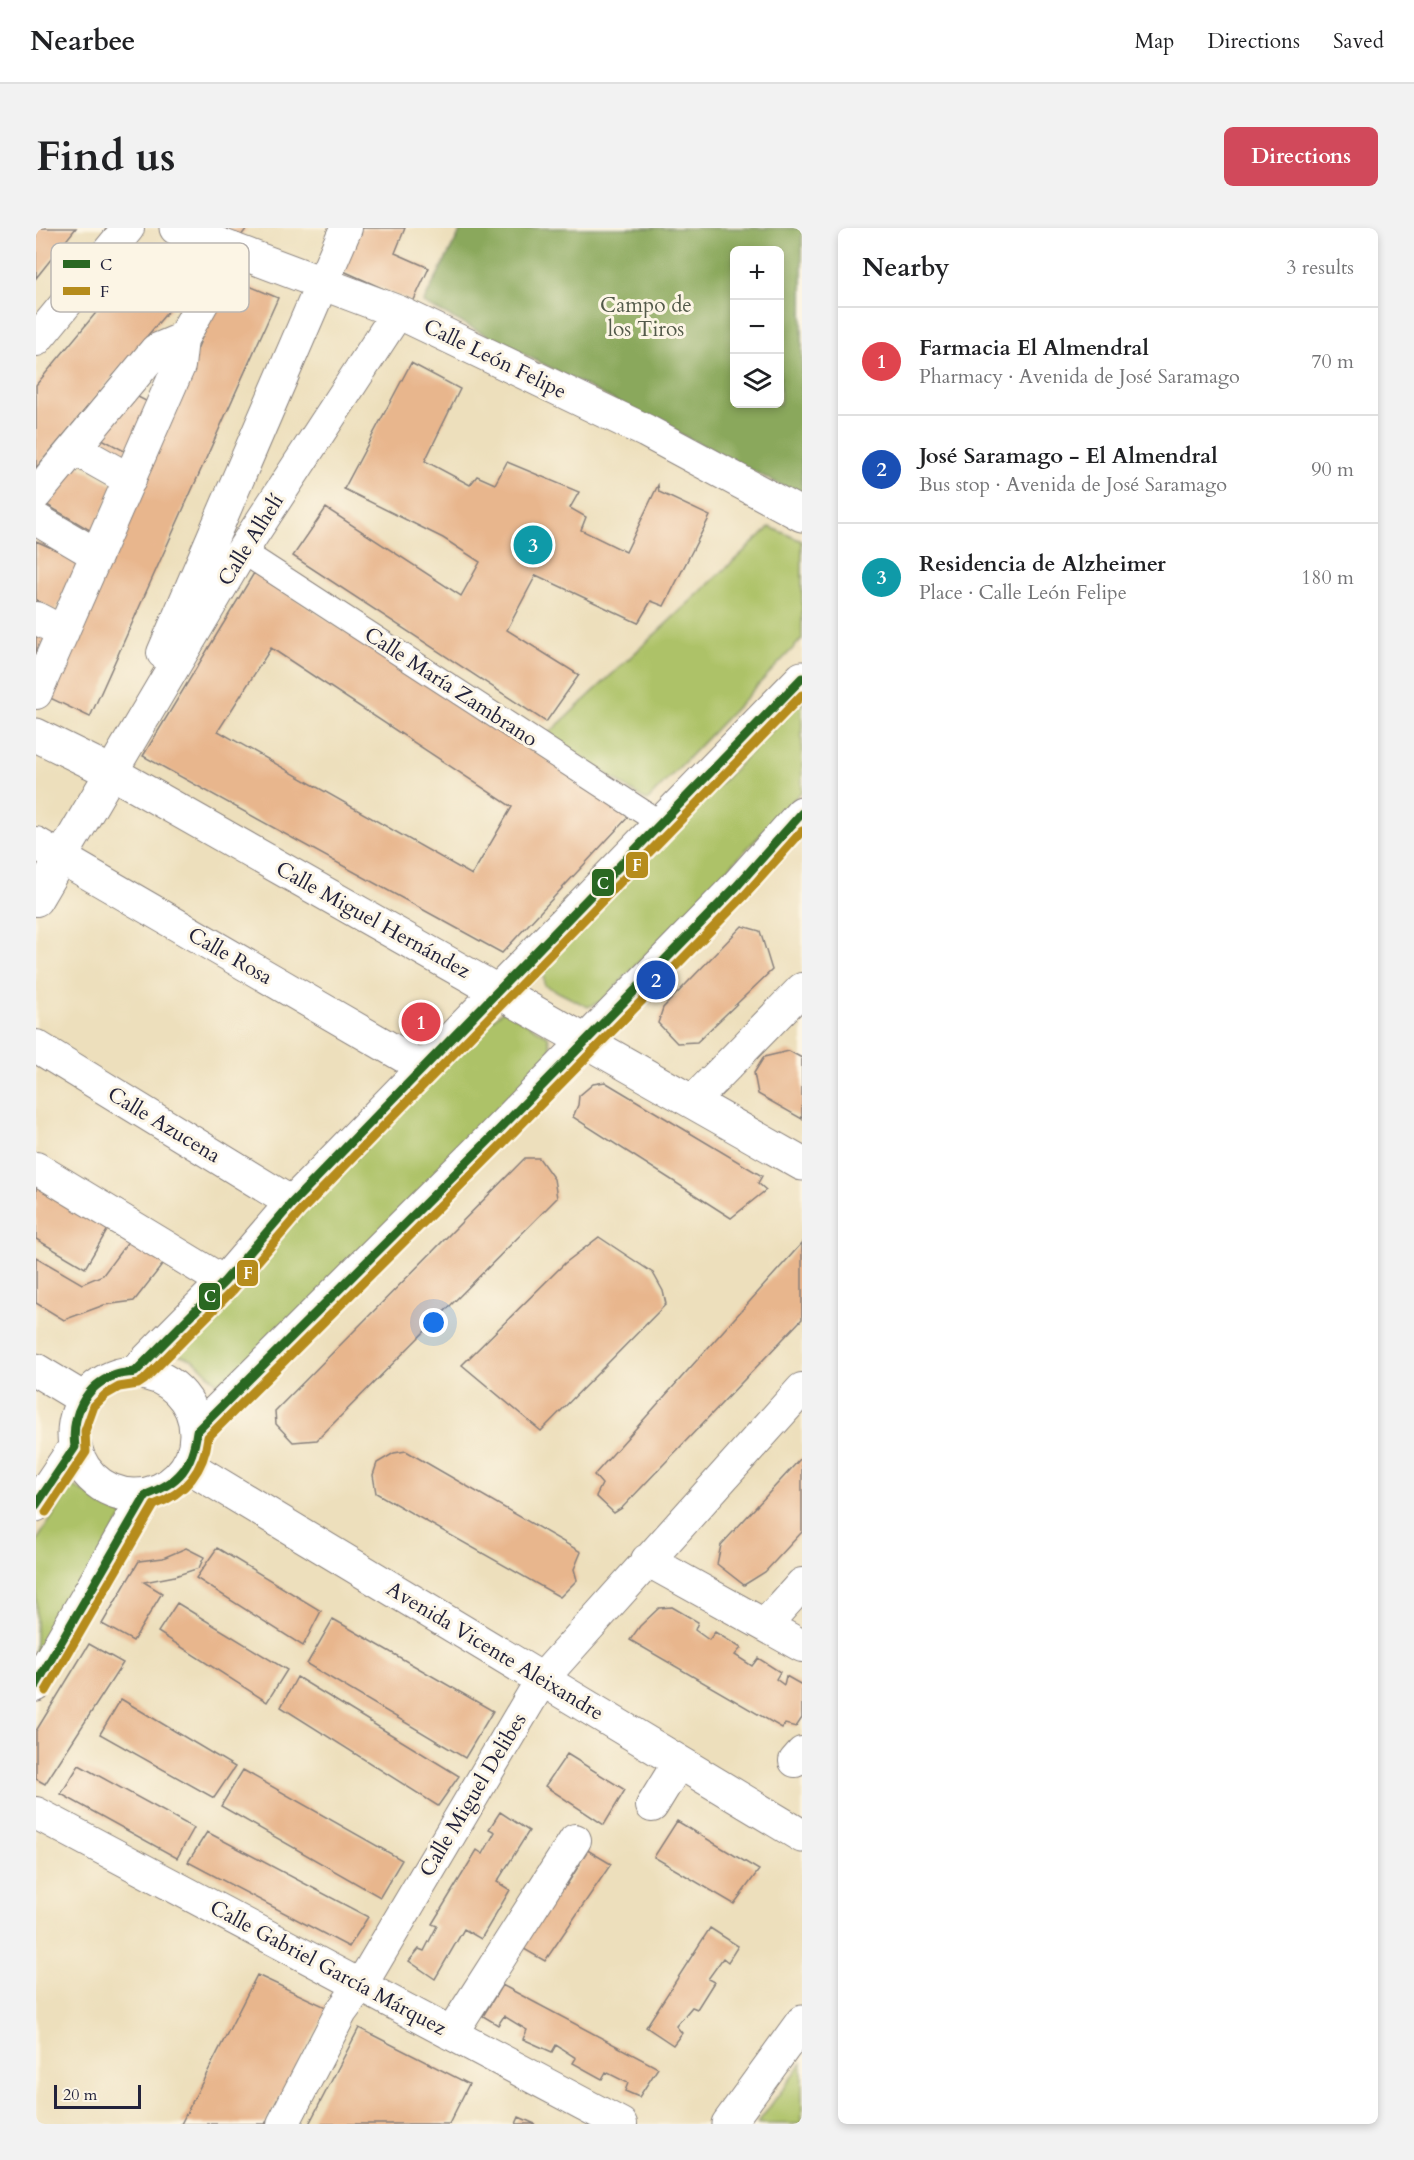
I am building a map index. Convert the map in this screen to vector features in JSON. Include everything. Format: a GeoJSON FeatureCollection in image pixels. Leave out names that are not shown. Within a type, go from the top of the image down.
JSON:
{"type":"FeatureCollection","features":[{"type":"Feature","properties":{"kind":"street"},"geometry":{"type":"LineString","coordinates":[[116,243],[128,228]]}},
{"type":"Feature","properties":{"kind":"street","name":"Calle León Felipe"},"geometry":{"type":"LineString","coordinates":[[176,228],[216,243]]}},
{"type":"Feature","properties":{"kind":"street","name":"Calle Alhelí"},"geometry":{"type":"LineString","coordinates":[[111,772],[346,228]]}},
{"type":"Feature","properties":{"kind":"street","name":"Calle León Felipe"},"geometry":{"type":"LineString","coordinates":[[249,255],[398,312],[646,431],[802,515]]}},
{"type":"Feature","properties":{"kind":"street"},"geometry":{"type":"LineString","coordinates":[[36,340],[59,312]]}},
{"type":"Feature","properties":{"kind":"street"},"geometry":{"type":"LineString","coordinates":[[36,693],[49,625],[97,555],[180,366],[182,339],[197,312]]}},
{"type":"Feature","properties":{"kind":"street","name":"Calle Alhelí"},"geometry":{"type":"LineString","coordinates":[[36,900],[48,850],[111,772],[242,551],[398,312]]}},
{"type":"Feature","properties":{"kind":"street"},"geometry":{"type":"LineString","coordinates":[[36,494],[156,350],[182,339]]}},
{"type":"Feature","properties":{"kind":"street"},"geometry":{"type":"LineString","coordinates":[[75,449],[130,480]]}},
{"type":"Feature","properties":{"kind":"street"},"geometry":{"type":"LineString","coordinates":[[36,519],[97,555]]}},
{"type":"Feature","properties":{"kind":"street","name":"Calle María Zambrano"},"geometry":{"type":"LineString","coordinates":[[242,551],[660,823]]}},
{"type":"Feature","properties":{"kind":"street"},"geometry":{"type":"LineString","coordinates":[[135,1372],[224,1282],[292,1203],[802,678]]}},
{"type":"Feature","properties":{"kind":"street","name":"Calle Miguel Hernández"},"geometry":{"type":"LineString","coordinates":[[36,735],[111,772],[802,1164]]}},
{"type":"Feature","properties":{"kind":"street"},"geometry":{"type":"LineString","coordinates":[[197,1431],[491,1138],[736,887],[802,813]]}},
{"type":"Feature","properties":{"kind":"street","name":"Calle Rosa"},"geometry":{"type":"LineString","coordinates":[[48,850],[424,1068]]}},
{"type":"Feature","properties":{"kind":"street"},"geometry":{"type":"LineString","coordinates":[[693,1101],[802,988]]}},
{"type":"Feature","properties":{"kind":"street","name":"Calle Azucena"},"geometry":{"type":"LineString","coordinates":[[36,1046],[292,1203]]}},
{"type":"Feature","properties":{"kind":"street"},"geometry":{"type":"LineString","coordinates":[[36,1168],[224,1282]]}},
{"type":"Feature","properties":{"kind":"street"},"geometry":{"type":"LineString","coordinates":[[36,1370],[84,1399]]}},
{"type":"Feature","properties":{"kind":"street"},"geometry":{"type":"LineString","coordinates":[[135,1372],[154,1375],[171,1383],[184,1396],[194,1413],[197,1431],[195,1449],[188,1466],[177,1479],[163,1489],[146,1495],[128,1495],[109,1490],[93,1480],[82,1465],[75,1447],[73,1430],[76,1414],[84,1399],[98,1385],[115,1375],[135,1372]]}},
{"type":"Feature","properties":{"kind":"street","name":"Calle Miguel Delibes"},"geometry":{"type":"LineString","coordinates":[[283,2124],[341,2012],[361,1985],[542,1679],[802,1389]]}},
{"type":"Feature","properties":{"kind":"street"},"geometry":{"type":"LineString","coordinates":[[36,1505],[75,1447]]}},
{"type":"Feature","properties":{"kind":"street","name":"Avenida Vicente Aleixandre"},"geometry":{"type":"LineString","coordinates":[[188,1466],[802,1836]]}},
{"type":"Feature","properties":{"kind":"street"},"geometry":{"type":"LineString","coordinates":[[36,1685],[146,1495]]}},
{"type":"Feature","properties":{"kind":"street"},"geometry":{"type":"LineString","coordinates":[[647,1560],[802,1646]]}},
{"type":"Feature","properties":{"kind":"street"},"geometry":{"type":"LineString","coordinates":[[765,1625],[802,1584]]}},
{"type":"Feature","properties":{"kind":"street"},"geometry":{"type":"LineString","coordinates":[[652,1806],[679,1762]]}},
{"type":"Feature","properties":{"kind":"street","name":"Calle Gabriel García Márquez"},"geometry":{"type":"LineString","coordinates":[[36,1813],[621,2124]]}},
{"type":"Feature","properties":{"kind":"street"},"geometry":{"type":"LineString","coordinates":[[451,2034],[574,1840]]}},
{"type":"Feature","properties":{"kind":"street"},"geometry":{"type":"LineString","coordinates":[[728,2124],[802,2022]]}},
{"type":"Feature","properties":{"kind":"green space","name":"Campo de los Tiros"},"geometry":{"type":"Polygon","coordinates":[[[462,228],[802,228],[802,496],[423,303],[462,228]]]}},
{"type":"Feature","properties":{"kind":"green space"},"geometry":{"type":"Polygon","coordinates":[[[770,527],[802,541],[802,639],[647,801],[547,735],[770,527]]]}},
{"type":"Feature","properties":{"kind":"green space"},"geometry":{"type":"Polygon","coordinates":[[[802,700],[802,791],[602,1001],[588,1007],[544,985],[543,971],[568,940],[802,700]]]}},
{"type":"Feature","properties":{"kind":"green space"},"geometry":{"type":"Polygon","coordinates":[[[504,1010],[548,1036],[553,1056],[226,1397],[215,1381],[194,1360],[170,1351],[481,1029],[504,1010]]]}},
{"type":"Feature","properties":{"kind":"green space"},"geometry":{"type":"Polygon","coordinates":[[[72,1485],[124,1515],[36,1662],[36,1542],[72,1485]]]}},
{"type":"Feature","properties":{"kind":"green space"},"geometry":{"type":"Polygon","coordinates":[[[802,2063],[802,2124],[757,2124],[802,2063]]]}},
{"type":"Feature","properties":{"kind":"building"},"geometry":{"type":"Polygon","coordinates":[[[36,228],[76,228],[64,243],[51,243],[51,259],[36,278],[36,228]]]}},
{"type":"Feature","properties":{"kind":"building"},"geometry":{"type":"Polygon","coordinates":[[[206,228],[247,228],[237,241],[206,228]]]}},
{"type":"Feature","properties":{"kind":"building"},"geometry":{"type":"Polygon","coordinates":[[[356,228],[405,228],[395,253],[429,268],[413,302],[339,269],[356,228]]]}},
{"type":"Feature","properties":{"kind":"building"},"geometry":{"type":"Polygon","coordinates":[[[249,286],[278,298],[90,717],[48,697],[213,312],[249,312],[249,286]]]}},
{"type":"Feature","properties":{"kind":"building"},"geometry":{"type":"Polygon","coordinates":[[[97,312],[167,312],[36,468],[36,385],[97,312]]]}},
{"type":"Feature","properties":{"kind":"building"},"geometry":{"type":"Polygon","coordinates":[[[411,363],[460,389],[425,461],[470,485],[477,476],[495,484],[507,462],[579,492],[570,508],[586,517],[581,530],[626,552],[658,485],[659,492],[710,516],[664,606],[651,601],[638,623],[536,575],[507,630],[579,675],[546,722],[293,556],[326,508],[461,596],[480,562],[443,538],[344,489],[411,363]]]}},
{"type":"Feature","properties":{"kind":"building"},"geometry":{"type":"Polygon","coordinates":[[[132,394],[150,403],[126,452],[102,439],[132,394]]]}},
{"type":"Feature","properties":{"kind":"building"},"geometry":{"type":"Polygon","coordinates":[[[73,464],[114,486],[93,532],[47,505],[73,464]]]}},
{"type":"Feature","properties":{"kind":"building"},"geometry":{"type":"Polygon","coordinates":[[[36,541],[83,562],[55,611],[36,600],[36,541]]]}},
{"type":"Feature","properties":{"kind":"building"},"geometry":{"type":"Polygon","coordinates":[[[254,573],[632,813],[502,953],[143,756],[254,573]],[[271,648],[218,731],[472,875],[512,807],[271,648]]]}},
{"type":"Feature","properties":{"kind":"building"},"geometry":{"type":"Polygon","coordinates":[[[36,632],[47,638],[36,659],[36,632]]]}},
{"type":"Feature","properties":{"kind":"building"},"geometry":{"type":"Polygon","coordinates":[[[742,926],[760,931],[772,970],[697,1042],[677,1043],[658,1023],[663,1008],[742,926]]]}},
{"type":"Feature","properties":{"kind":"building"},"geometry":{"type":"Polygon","coordinates":[[[789,1051],[802,1058],[802,1119],[758,1094],[754,1073],[764,1057],[789,1051]]]}},
{"type":"Feature","properties":{"kind":"building"},"geometry":{"type":"Polygon","coordinates":[[[605,1082],[762,1176],[758,1183],[766,1190],[731,1218],[573,1117],[579,1096],[593,1084],[605,1082]]]}},
{"type":"Feature","properties":{"kind":"building"},"geometry":{"type":"Polygon","coordinates":[[[525,1158],[539,1158],[554,1179],[557,1198],[317,1440],[293,1442],[276,1424],[275,1411],[525,1158]]]}},
{"type":"Feature","properties":{"kind":"building"},"geometry":{"type":"Polygon","coordinates":[[[36,1180],[111,1224],[85,1268],[36,1239],[36,1180]]]}},
{"type":"Feature","properties":{"kind":"building"},"geometry":{"type":"Polygon","coordinates":[[[132,1236],[167,1259],[134,1301],[104,1305],[64,1320],[36,1303],[36,1257],[82,1284],[103,1275],[132,1236]]]}},
{"type":"Feature","properties":{"kind":"building"},"geometry":{"type":"Polygon","coordinates":[[[599,1237],[653,1273],[663,1291],[666,1304],[541,1431],[462,1365],[565,1263],[599,1237]]]}},
{"type":"Feature","properties":{"kind":"building"},"geometry":{"type":"Polygon","coordinates":[[[802,1243],[802,1319],[622,1508],[614,1513],[596,1496],[602,1484],[594,1475],[802,1243]]]}},
{"type":"Feature","properties":{"kind":"building"},"geometry":{"type":"Polygon","coordinates":[[[406,1451],[581,1552],[574,1569],[577,1580],[560,1597],[376,1493],[373,1475],[377,1463],[394,1453],[406,1451]]]}},
{"type":"Feature","properties":{"kind":"building"},"geometry":{"type":"Polygon","coordinates":[[[802,1457],[802,1532],[765,1572],[744,1585],[717,1564],[721,1545],[802,1457]]]}},
{"type":"Feature","properties":{"kind":"building"},"geometry":{"type":"Polygon","coordinates":[[[186,1548],[204,1557],[199,1568],[175,1576],[144,1582],[162,1593],[133,1641],[102,1624],[139,1561],[163,1558],[186,1548]]]}},
{"type":"Feature","properties":{"kind":"building"},"geometry":{"type":"Polygon","coordinates":[[[217,1548],[321,1611],[303,1646],[196,1578],[217,1548]]]}},
{"type":"Feature","properties":{"kind":"building"},"geometry":{"type":"Polygon","coordinates":[[[177,1603],[287,1670],[267,1702],[158,1632],[177,1603]]]}},
{"type":"Feature","properties":{"kind":"building"},"geometry":{"type":"Polygon","coordinates":[[[672,1607],[698,1622],[695,1630],[709,1640],[715,1632],[741,1648],[735,1655],[752,1666],[758,1658],[780,1672],[776,1679],[784,1685],[786,1676],[802,1685],[802,1718],[796,1727],[785,1724],[782,1728],[630,1640],[640,1626],[659,1608],[672,1607]]]}},
{"type":"Feature","properties":{"kind":"building"},"geometry":{"type":"Polygon","coordinates":[[[333,1619],[493,1711],[465,1758],[307,1664],[333,1619]]]}},
{"type":"Feature","properties":{"kind":"building"},"geometry":{"type":"Polygon","coordinates":[[[89,1644],[123,1663],[45,1784],[36,1779],[36,1731],[89,1644]]]}},
{"type":"Feature","properties":{"kind":"building"},"geometry":{"type":"Polygon","coordinates":[[[297,1677],[459,1776],[438,1806],[281,1707],[297,1677]]]}},
{"type":"Feature","properties":{"kind":"building"},"geometry":{"type":"Polygon","coordinates":[[[121,1699],[235,1767],[214,1798],[100,1734],[121,1699]]]}},
{"type":"Feature","properties":{"kind":"building"},"geometry":{"type":"Polygon","coordinates":[[[567,1754],[625,1790],[604,1825],[545,1786],[567,1754]]]}},
{"type":"Feature","properties":{"kind":"building"},"geometry":{"type":"Polygon","coordinates":[[[79,1765],[194,1828],[177,1858],[61,1794],[79,1765]]]}},
{"type":"Feature","properties":{"kind":"building"},"geometry":{"type":"Polygon","coordinates":[[[243,1770],[402,1860],[380,1897],[221,1806],[243,1770]]]}},
{"type":"Feature","properties":{"kind":"building"},"geometry":{"type":"Polygon","coordinates":[[[500,1812],[529,1831],[497,1882],[510,1890],[481,1939],[464,1929],[435,1979],[409,1961],[419,1949],[424,1951],[437,1926],[432,1924],[477,1850],[483,1854],[495,1832],[489,1829],[500,1812]]]}},
{"type":"Feature","properties":{"kind":"building"},"geometry":{"type":"Polygon","coordinates":[[[677,1821],[759,1870],[734,1904],[654,1857],[677,1821]]]}},
{"type":"Feature","properties":{"kind":"building"},"geometry":{"type":"Polygon","coordinates":[[[207,1832],[368,1917],[349,1947],[188,1862],[207,1832]]]}},
{"type":"Feature","properties":{"kind":"building"},"geometry":{"type":"Polygon","coordinates":[[[584,1848],[611,1864],[545,1961],[517,1945],[560,1884],[566,1886],[580,1864],[575,1861],[584,1848]]]}},
{"type":"Feature","properties":{"kind":"building"},"geometry":{"type":"Polygon","coordinates":[[[710,1928],[738,1946],[728,1962],[723,1958],[708,1979],[714,1982],[697,2009],[692,2007],[676,2026],[682,2033],[673,2045],[646,2027],[710,1928]]]}},
{"type":"Feature","properties":{"kind":"building"},"geometry":{"type":"Polygon","coordinates":[[[257,1975],[328,2008],[265,2124],[181,2124],[257,1975]]]}},
{"type":"Feature","properties":{"kind":"building"},"geometry":{"type":"Polygon","coordinates":[[[502,1985],[658,2068],[639,2097],[625,2091],[628,2083],[606,2072],[602,2079],[573,2063],[576,2058],[556,2045],[552,2052],[523,2039],[527,2030],[504,2016],[498,2025],[483,2016],[502,1985]]]}},
{"type":"Feature","properties":{"kind":"building"},"geometry":{"type":"Polygon","coordinates":[[[359,2028],[469,2084],[449,2124],[309,2124],[359,2028]]]}},
{"type":"Feature","properties":{"kind":"building"},"geometry":{"type":"Polygon","coordinates":[[[519,2117],[535,2124],[516,2124],[519,2117]]]}},
{"type":"Feature","properties":{"kind":"transit line","name":"C"},"geometry":{"type":"LineString","coordinates":[[36,1505],[75,1447],[75,1424],[88,1394],[105,1380],[118,1374],[135,1372],[224,1282],[292,1203],[802,678]]}},
{"type":"Feature","properties":{"kind":"transit line","name":"F"},"geometry":{"type":"LineString","coordinates":[[46,1512],[86,1452],[85,1431],[94,1406],[105,1395],[119,1387],[138,1384],[144,1380],[233,1290],[301,1211],[802,695]]}},
{"type":"Feature","properties":{"kind":"transit line","name":"C"},"geometry":{"type":"LineString","coordinates":[[36,1685],[146,1495],[168,1485],[188,1464],[197,1431],[491,1138],[736,887],[802,813]]}},
{"type":"Feature","properties":{"kind":"transit line","name":"F"},"geometry":{"type":"LineString","coordinates":[[46,1691],[154,1505],[184,1487],[198,1470],[208,1437],[500,1146],[745,895],[802,831]]}},
{"type":"Feature","properties":{"kind":"place","name":"Residencia de Alzheimer"},"geometry":{"type":"Point","coordinates":[533,545]}},
{"type":"Feature","properties":{"kind":"place","name":"José Saramago - El Almendral"},"geometry":{"type":"Point","coordinates":[656,980]}},
{"type":"Feature","properties":{"kind":"place","name":"Farmacia El Almendral"},"geometry":{"type":"Point","coordinates":[421,1022]}}]}
